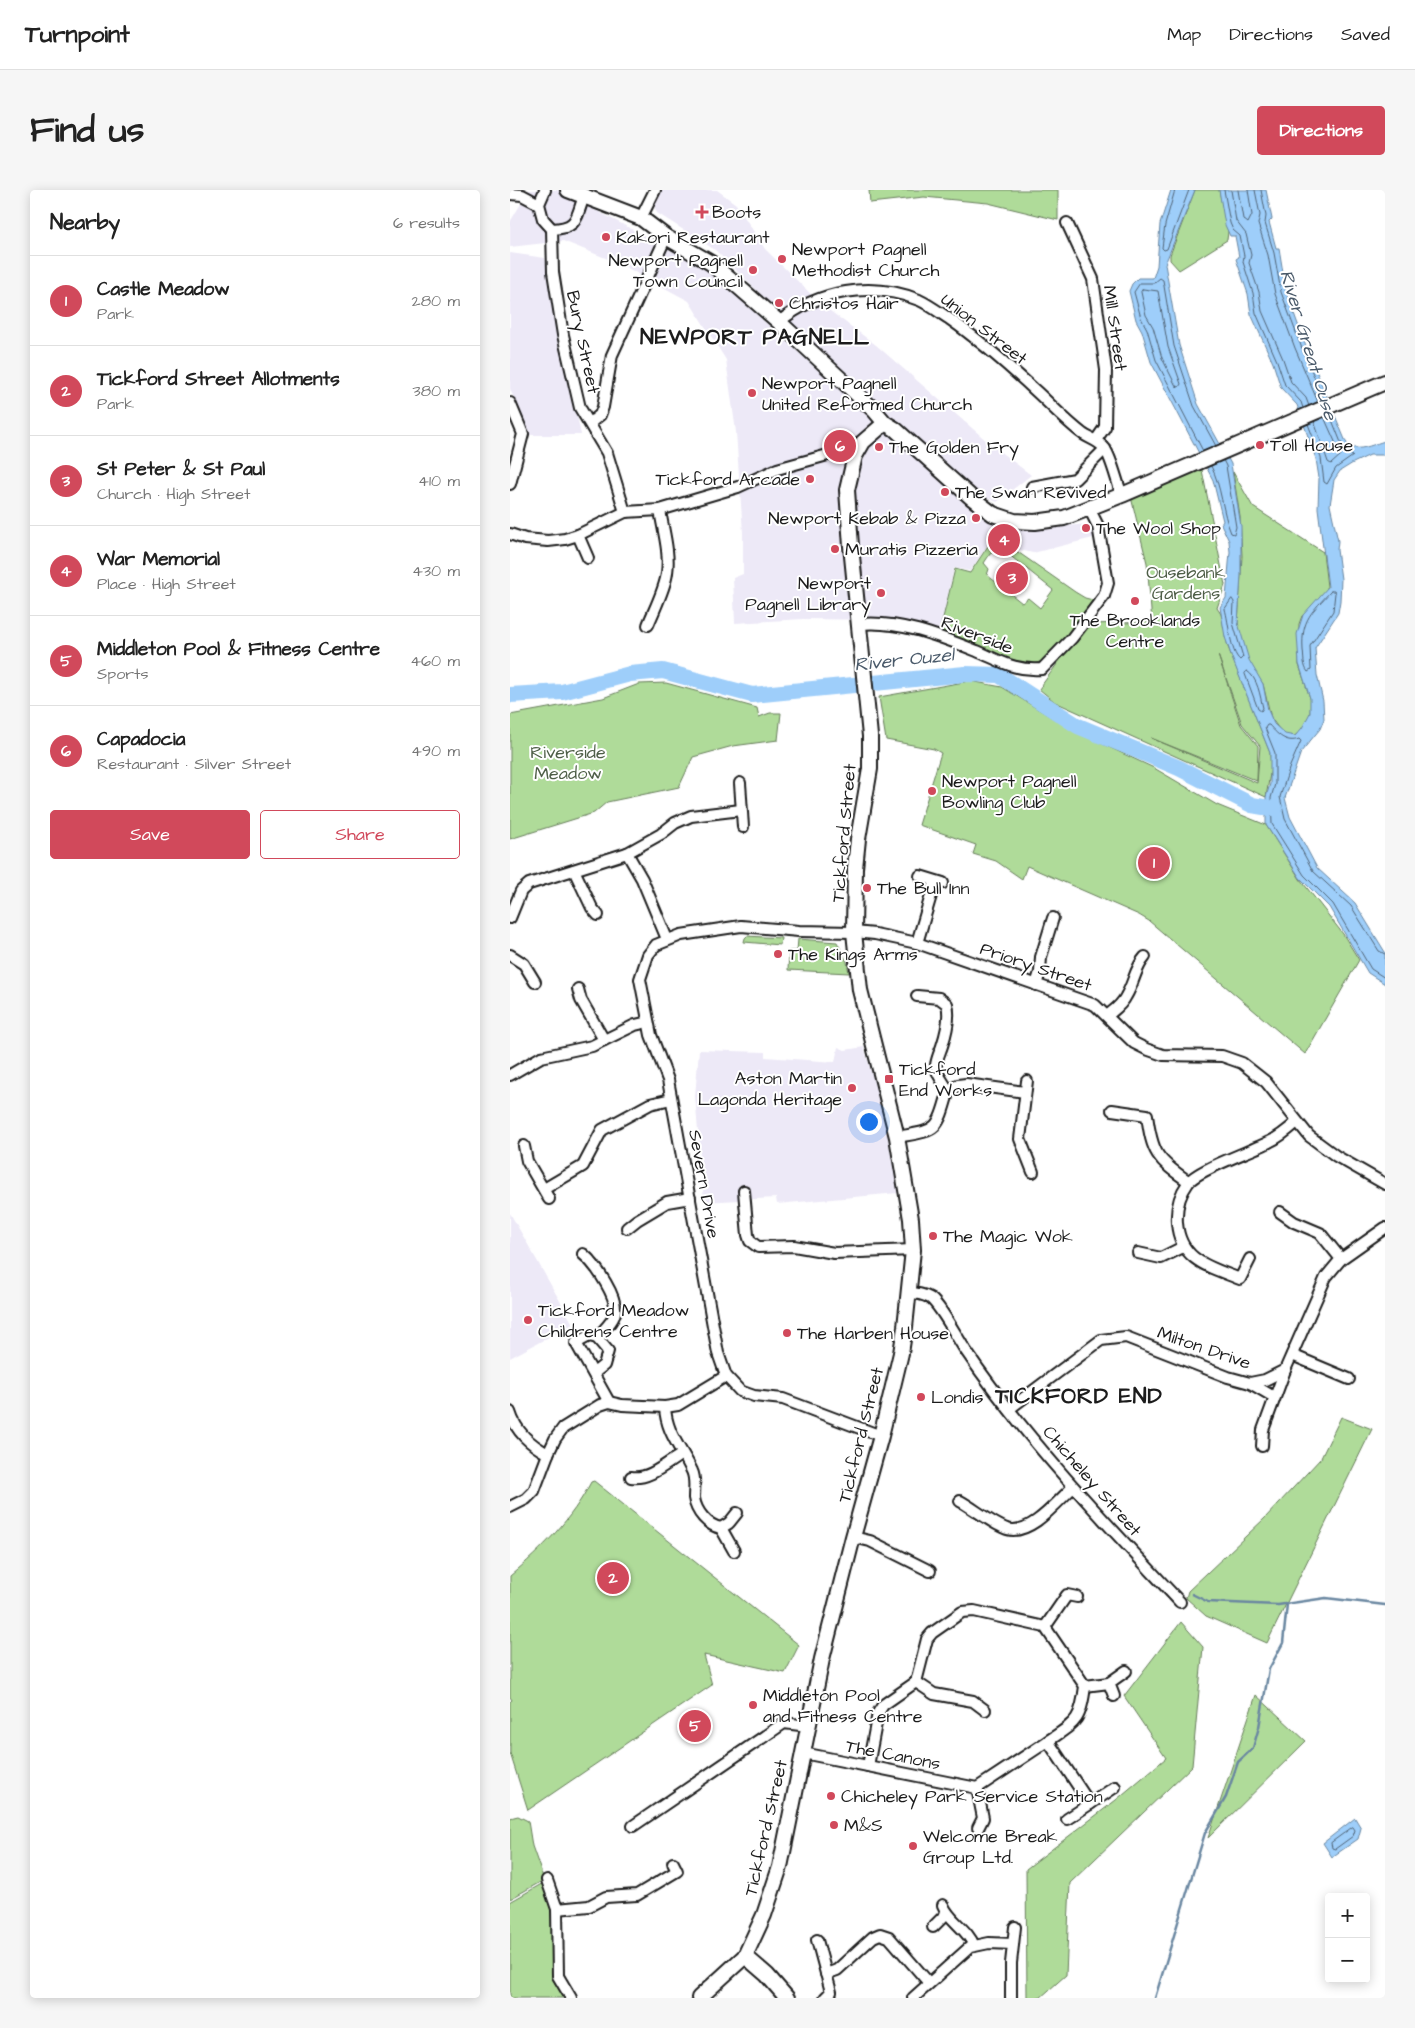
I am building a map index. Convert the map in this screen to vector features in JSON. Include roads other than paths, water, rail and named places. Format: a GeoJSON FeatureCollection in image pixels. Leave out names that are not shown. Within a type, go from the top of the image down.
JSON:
{"type":"FeatureCollection","features":[{"type":"Feature","properties":{"kind":"main road"},"geometry":{"type":"LineString","coordinates":[[568,190],[641,218],[666,237],[711,263],[779,322],[874,410],[885,423],[895,429],[972,498],[993,514],[1014,521],[1035,522],[1064,518],[1199,463],[1385,382]]}},
{"type":"Feature","properties":{"kind":"main road"},"geometry":{"type":"LineString","coordinates":[[855,456],[863,442],[885,423]]}},
{"type":"Feature","properties":{"kind":"main road","name":"Tickford Street"},"geometry":{"type":"LineString","coordinates":[[746,1956],[764,1915],[780,1867],[822,1659],[853,1537],[882,1436],[901,1353],[913,1250],[909,1200],[897,1137],[860,990],[854,932],[855,868],[870,769],[870,736],[847,490],[855,456]]}},
{"type":"Feature","properties":{"kind":"main road"},"geometry":{"type":"LineString","coordinates":[[699,1998],[746,1956],[788,1998]]}},
{"type":"Feature","properties":{"kind":"street"},"geometry":{"type":"LineString","coordinates":[[510,194],[522,195],[539,204],[545,190]]}},
{"type":"Feature","properties":{"kind":"street"},"geometry":{"type":"LineString","coordinates":[[641,218],[655,190]]}},
{"type":"Feature","properties":{"kind":"street"},"geometry":{"type":"LineString","coordinates":[[552,229],[565,228],[575,222],[584,196]]}},
{"type":"Feature","properties":{"kind":"street","name":"Bury Street"},"geometry":{"type":"LineString","coordinates":[[539,204],[543,219],[552,229],[553,272],[563,335],[580,408],[607,453],[625,512]]}},
{"type":"Feature","properties":{"kind":"street","name":"Mill Street"},"geometry":{"type":"LineString","coordinates":[[1067,222],[1093,279],[1106,370],[1105,427],[1096,440]]}},
{"type":"Feature","properties":{"kind":"street"},"geometry":{"type":"LineString","coordinates":[[590,423],[600,415],[603,408],[612,355],[666,237]]}},
{"type":"Feature","properties":{"kind":"street","name":"Union Street"},"geometry":{"type":"LineString","coordinates":[[779,322],[788,314],[811,302],[849,291],[874,290],[897,293],[919,300],[993,351],[1084,435],[1096,440],[1105,449]]}},
{"type":"Feature","properties":{"kind":"street"},"geometry":{"type":"LineString","coordinates":[[510,404],[523,434],[510,484]]}},
{"type":"Feature","properties":{"kind":"street"},"geometry":{"type":"LineString","coordinates":[[1032,487],[1076,479],[1105,449],[1122,495]]}},
{"type":"Feature","properties":{"kind":"street"},"geometry":{"type":"LineString","coordinates":[[510,534],[525,539],[548,541],[565,539],[578,535],[625,512],[660,510],[746,484],[751,479],[777,469],[835,453],[855,456]]}},
{"type":"Feature","properties":{"kind":"street","name":"Riverside"},"geometry":{"type":"LineString","coordinates":[[859,631],[888,624],[934,635],[1008,666],[1026,670],[1042,669],[1072,638],[1104,596],[1108,583],[1098,526],[1089,508]]}},
{"type":"Feature","properties":{"kind":"street"},"geometry":{"type":"LineString","coordinates":[[648,625],[660,598],[667,574],[668,558],[660,510]]}},
{"type":"Feature","properties":{"kind":"street"},"geometry":{"type":"LineString","coordinates":[[578,535],[588,558]]}},
{"type":"Feature","properties":{"kind":"street"},"geometry":{"type":"LineString","coordinates":[[740,783],[743,827]]}},
{"type":"Feature","properties":{"kind":"street"},"geometry":{"type":"LineString","coordinates":[[510,918],[521,891],[529,884],[626,853],[661,834],[675,823],[691,816],[741,810]]}},
{"type":"Feature","properties":{"kind":"street"},"geometry":{"type":"LineString","coordinates":[[626,853],[642,879],[667,939]]}},
{"type":"Feature","properties":{"kind":"street"},"geometry":{"type":"LineString","coordinates":[[574,870],[592,908],[598,915]]}},
{"type":"Feature","properties":{"kind":"street"},"geometry":{"type":"LineString","coordinates":[[917,943],[939,883],[920,876]]}},
{"type":"Feature","properties":{"kind":"street"},"geometry":{"type":"LineString","coordinates":[[1036,985],[1040,972],[1041,957],[1053,918]]}},
{"type":"Feature","properties":{"kind":"street","name":"Severn Drive"},"geometry":{"type":"LineString","coordinates":[[854,932],[799,931],[740,926],[690,933],[667,939],[656,945],[642,967],[640,979],[648,1022],[668,1080],[718,1353],[726,1376],[740,1391],[754,1396],[783,1399],[882,1436]]}},
{"type":"Feature","properties":{"kind":"street","name":"Priory Street"},"geometry":{"type":"LineString","coordinates":[[854,932],[917,943],[1095,1005],[1134,1043],[1163,1055],[1192,1057],[1222,1056],[1242,1063],[1266,1082],[1309,1136],[1336,1156],[1385,1184]]}},
{"type":"Feature","properties":{"kind":"street"},"geometry":{"type":"LineString","coordinates":[[510,955],[524,964],[535,982]]}},
{"type":"Feature","properties":{"kind":"street"},"geometry":{"type":"LineString","coordinates":[[1107,1016],[1127,996],[1139,963],[1145,957]]}},
{"type":"Feature","properties":{"kind":"street"},"geometry":{"type":"LineString","coordinates":[[578,989],[581,1000],[604,1040]]}},
{"type":"Feature","properties":{"kind":"street"},"geometry":{"type":"LineString","coordinates":[[897,1137],[934,1128],[939,1122],[948,1093],[947,1088],[937,1073],[936,1066],[946,1034],[947,1004],[939,998],[917,996]]}},
{"type":"Feature","properties":{"kind":"street"},"geometry":{"type":"LineString","coordinates":[[510,1075],[541,1057],[592,1046],[635,1025],[648,1022]]}},
{"type":"Feature","properties":{"kind":"street"},"geometry":{"type":"LineString","coordinates":[[1027,1081],[1020,1139],[1033,1172]]}},
{"type":"Feature","properties":{"kind":"street"},"geometry":{"type":"LineString","coordinates":[[948,1093],[958,1085],[966,1084],[1025,1092]]}},
{"type":"Feature","properties":{"kind":"street"},"geometry":{"type":"LineString","coordinates":[[544,1189],[583,1166],[602,1130],[650,1104],[672,1099]]}},
{"type":"Feature","properties":{"kind":"street"},"geometry":{"type":"LineString","coordinates":[[1112,1110],[1147,1115],[1154,1150],[1168,1168],[1188,1181]]}},
{"type":"Feature","properties":{"kind":"street"},"geometry":{"type":"LineString","coordinates":[[1250,1259],[1240,1279],[1198,1261],[1183,1246],[1178,1228],[1178,1204],[1188,1181],[1200,1173],[1270,1142],[1284,1134],[1297,1122]]}},
{"type":"Feature","properties":{"kind":"street"},"geometry":{"type":"LineString","coordinates":[[524,1146],[527,1161],[549,1199]]}},
{"type":"Feature","properties":{"kind":"street"},"geometry":{"type":"LineString","coordinates":[[744,1191],[748,1235],[753,1245],[758,1247],[794,1246],[834,1253],[913,1250]]}},
{"type":"Feature","properties":{"kind":"street"},"geometry":{"type":"LineString","coordinates":[[627,1228],[667,1202],[690,1198]]}},
{"type":"Feature","properties":{"kind":"street"},"geometry":{"type":"LineString","coordinates":[[1280,1212],[1294,1222],[1320,1233],[1341,1259]]}},
{"type":"Feature","properties":{"kind":"street"},"geometry":{"type":"LineString","coordinates":[[1262,1446],[1263,1430],[1274,1397],[1326,1277],[1341,1259],[1385,1228]]}},
{"type":"Feature","properties":{"kind":"street"},"geometry":{"type":"LineString","coordinates":[[1138,1253],[1161,1258],[1183,1246]]}},
{"type":"Feature","properties":{"kind":"street"},"geometry":{"type":"LineString","coordinates":[[583,1254],[593,1262],[615,1301],[614,1317],[597,1338]]}},
{"type":"Feature","properties":{"kind":"street","name":"Chicheley Street"},"geometry":{"type":"LineString","coordinates":[[908,1293],[921,1294],[931,1299],[966,1352],[1009,1409],[1073,1487],[1180,1602]]}},
{"type":"Feature","properties":{"kind":"street"},"geometry":{"type":"LineString","coordinates":[[594,1373],[604,1365],[608,1351],[597,1338],[590,1336],[576,1343],[609,1402]]}},
{"type":"Feature","properties":{"kind":"street","name":"Milton Drive"},"geometry":{"type":"LineString","coordinates":[[1009,1409],[1101,1340],[1126,1337],[1228,1377],[1250,1383],[1265,1380],[1285,1370]]}},
{"type":"Feature","properties":{"kind":"street"},"geometry":{"type":"LineString","coordinates":[[1292,1355],[1349,1379]]}},
{"type":"Feature","properties":{"kind":"street"},"geometry":{"type":"LineString","coordinates":[[510,1508],[526,1499],[534,1491],[548,1454],[563,1428],[600,1404],[609,1402],[665,1407],[678,1405],[726,1376]]}},
{"type":"Feature","properties":{"kind":"street"},"geometry":{"type":"LineString","coordinates":[[1250,1383],[1274,1397]]}},
{"type":"Feature","properties":{"kind":"street"},"geometry":{"type":"LineString","coordinates":[[665,1407],[668,1429],[694,1474],[694,1501],[708,1523],[721,1528],[734,1551]]}},
{"type":"Feature","properties":{"kind":"street"},"geometry":{"type":"LineString","coordinates":[[510,1412],[526,1440],[548,1454]]}},
{"type":"Feature","properties":{"kind":"street"},"geometry":{"type":"LineString","coordinates":[[631,1477],[640,1478],[647,1476],[682,1454]]}},
{"type":"Feature","properties":{"kind":"street"},"geometry":{"type":"LineString","coordinates":[[960,1500],[1007,1528],[1022,1530],[1034,1522],[1073,1487]]}},
{"type":"Feature","properties":{"kind":"street"},"geometry":{"type":"LineString","coordinates":[[721,1528],[729,1523],[737,1513]]}},
{"type":"Feature","properties":{"kind":"street"},"geometry":{"type":"LineString","coordinates":[[853,1537],[870,1541],[930,1571]]}},
{"type":"Feature","properties":{"kind":"street"},"geometry":{"type":"LineString","coordinates":[[1045,1627],[1066,1590],[1077,1597]]}},
{"type":"Feature","properties":{"kind":"street"},"geometry":{"type":"LineString","coordinates":[[868,1766],[878,1713],[883,1705],[916,1682],[927,1639],[932,1633],[962,1612],[974,1610],[1045,1627],[1085,1686],[1082,1709],[1074,1723],[977,1788],[983,1818],[978,1828]]}},
{"type":"Feature","properties":{"kind":"street"},"geometry":{"type":"LineString","coordinates":[[1085,1686],[1109,1683],[1126,1671]]}},
{"type":"Feature","properties":{"kind":"street"},"geometry":{"type":"LineString","coordinates":[[916,1682],[934,1694],[973,1701],[985,1710]]}},
{"type":"Feature","properties":{"kind":"street"},"geometry":{"type":"LineString","coordinates":[[1109,1683],[1114,1696]]}},
{"type":"Feature","properties":{"kind":"street"},"geometry":{"type":"LineString","coordinates":[[633,1826],[784,1723],[808,1726]]}},
{"type":"Feature","properties":{"kind":"street"},"geometry":{"type":"LineString","coordinates":[[1048,1741],[1090,1804]]}},
{"type":"Feature","properties":{"kind":"street","name":"The Canons"},"geometry":{"type":"LineString","coordinates":[[803,1753],[977,1788]]}},
{"type":"Feature","properties":{"kind":"street"},"geometry":{"type":"LineString","coordinates":[[1067,1820],[1115,1787]]}},
{"type":"Feature","properties":{"kind":"street"},"geometry":{"type":"LineString","coordinates":[[557,1909],[589,1906],[606,1897],[637,1895],[677,1871],[672,1863]]}},
{"type":"Feature","properties":{"kind":"street"},"geometry":{"type":"LineString","coordinates":[[547,1880],[557,1909],[558,1976],[571,1998]]}},
{"type":"Feature","properties":{"kind":"street"},"geometry":{"type":"LineString","coordinates":[[933,1927],[944,1910],[968,1935],[974,1946]]}},
{"type":"Feature","properties":{"kind":"street"},"geometry":{"type":"LineString","coordinates":[[1011,1998],[1012,1944],[1015,1927]]}},
{"type":"Feature","properties":{"kind":"street"},"geometry":{"type":"LineString","coordinates":[[826,1974],[837,1970],[873,1937],[880,1934],[889,1937],[929,1983]]}},
{"type":"Feature","properties":{"kind":"street"},"geometry":{"type":"LineString","coordinates":[[816,1940],[832,1992],[825,1998]]}},
{"type":"Feature","properties":{"kind":"street"},"geometry":{"type":"LineString","coordinates":[[913,1998],[962,1953],[974,1946],[988,1943],[1012,1944]]}},
{"type":"Feature","properties":{"kind":"water"},"geometry":{"type":"Polygon","coordinates":[[[1171,190],[1195,190],[1165,264],[1179,345],[1198,404],[1231,464],[1241,526],[1241,575],[1238,623],[1249,660],[1263,684],[1268,710],[1274,724],[1285,734],[1295,736],[1310,713],[1310,698],[1299,664],[1297,634],[1303,615],[1328,587],[1318,508],[1319,478],[1316,459],[1297,405],[1281,388],[1273,363],[1251,314],[1248,294],[1236,259],[1239,257],[1235,236],[1230,236],[1225,225],[1219,190],[1266,190],[1272,219],[1269,222],[1276,248],[1279,248],[1286,291],[1305,344],[1346,442],[1349,446],[1359,448],[1385,441],[1385,455],[1370,455],[1353,463],[1340,471],[1334,480],[1330,505],[1338,541],[1337,550],[1341,579],[1340,601],[1338,613],[1315,648],[1324,719],[1320,729],[1301,752],[1285,798],[1290,817],[1317,868],[1355,903],[1385,952],[1385,984],[1368,973],[1329,907],[1300,878],[1266,825],[1266,797],[1270,784],[1270,753],[1232,658],[1225,637],[1220,607],[1226,598],[1230,552],[1229,541],[1221,524],[1223,521],[1213,480],[1151,362],[1142,331],[1136,320],[1129,291],[1132,284],[1138,278],[1153,278],[1157,266],[1160,224],[1171,190]]]}},
{"type":"Feature","properties":{"kind":"water"},"geometry":{"type":"Polygon","coordinates":[[[1355,1818],[1361,1828],[1358,1839],[1332,1857],[1323,1843],[1355,1818]]]}},
{"type":"Feature","properties":{"kind":"waterway","name":"River Ouzel"},"geometry":{"type":"LineString","coordinates":[[510,695],[562,692],[630,674],[663,671],[752,695],[965,674],[999,675],[1078,726],[1179,768],[1252,805],[1275,809]]}},
{"type":"Feature","properties":{"kind":"waterway"},"geometry":{"type":"LineString","coordinates":[[1192,1594],[1208,1602],[1278,1605],[1326,1598],[1385,1605]]}},
{"type":"Feature","properties":{"kind":"waterway"},"geometry":{"type":"LineString","coordinates":[[1155,1998],[1205,1833],[1226,1797],[1238,1762],[1253,1748],[1259,1727],[1269,1669],[1283,1643],[1287,1604]]}},
{"type":"Feature","properties":{"kind":"place","name":"Boots"},"geometry":{"type":"Point","coordinates":[702,212]}},
{"type":"Feature","properties":{"kind":"place","name":"Kakori Restaurant"},"geometry":{"type":"Point","coordinates":[606,237]}},
{"type":"Feature","properties":{"kind":"place","name":"Newport Pagnell Methodist Church"},"geometry":{"type":"Point","coordinates":[782,259]}},
{"type":"Feature","properties":{"kind":"place","name":"Newport Pagnell Town Council"},"geometry":{"type":"Point","coordinates":[753,270]}},
{"type":"Feature","properties":{"kind":"place","name":"Christos Hair"},"geometry":{"type":"Point","coordinates":[779,303]}},
{"type":"Feature","properties":{"kind":"place","name":"Newport Pagnell United Reformed Church"},"geometry":{"type":"Point","coordinates":[752,393]}},
{"type":"Feature","properties":{"kind":"place","name":"Toll House"},"geometry":{"type":"Point","coordinates":[1260,445]}},
{"type":"Feature","properties":{"kind":"place","name":"Capadocia"},"geometry":{"type":"Point","coordinates":[840,446]}},
{"type":"Feature","properties":{"kind":"place","name":"The Golden Fry"},"geometry":{"type":"Point","coordinates":[879,447]}},
{"type":"Feature","properties":{"kind":"place","name":"Tickford Arcade"},"geometry":{"type":"Point","coordinates":[810,479]}},
{"type":"Feature","properties":{"kind":"place","name":"The Swan Revived"},"geometry":{"type":"Point","coordinates":[945,492]}},
{"type":"Feature","properties":{"kind":"place","name":"Newport Kebab & Pizza"},"geometry":{"type":"Point","coordinates":[976,518]}},
{"type":"Feature","properties":{"kind":"place","name":"The Wool Shop"},"geometry":{"type":"Point","coordinates":[1086,528]}},
{"type":"Feature","properties":{"kind":"place","name":"War Memorial"},"geometry":{"type":"Point","coordinates":[1004,540]}},
{"type":"Feature","properties":{"kind":"place","name":"Muratis Pizzeria"},"geometry":{"type":"Point","coordinates":[835,549]}},
{"type":"Feature","properties":{"kind":"place","name":"St Peter & St Paul"},"geometry":{"type":"Point","coordinates":[1012,578]}},
{"type":"Feature","properties":{"kind":"place","name":"Newport Pagnell Library"},"geometry":{"type":"Point","coordinates":[881,593]}},
{"type":"Feature","properties":{"kind":"place","name":"The Brooklands Centre"},"geometry":{"type":"Point","coordinates":[1135,601]}},
{"type":"Feature","properties":{"kind":"place","name":"Newport Pagnell Bowling Club"},"geometry":{"type":"Point","coordinates":[932,791]}},
{"type":"Feature","properties":{"kind":"place","name":"Castle Meadow"},"geometry":{"type":"Point","coordinates":[1154,863]}},
{"type":"Feature","properties":{"kind":"place","name":"The Bull Inn"},"geometry":{"type":"Point","coordinates":[867,888]}},
{"type":"Feature","properties":{"kind":"place","name":"The Kings Arms"},"geometry":{"type":"Point","coordinates":[778,954]}},
{"type":"Feature","properties":{"kind":"place","name":"Tickford End Works"},"geometry":{"type":"Point","coordinates":[889,1079]}},
{"type":"Feature","properties":{"kind":"place","name":"Aston Martin Lagonda Heritage"},"geometry":{"type":"Point","coordinates":[852,1088]}},
{"type":"Feature","properties":{"kind":"place","name":"The Magic Wok"},"geometry":{"type":"Point","coordinates":[933,1236]}},
{"type":"Feature","properties":{"kind":"place","name":"Tickford Meadow Childrens Centre"},"geometry":{"type":"Point","coordinates":[528,1320]}},
{"type":"Feature","properties":{"kind":"place","name":"The Harben House"},"geometry":{"type":"Point","coordinates":[787,1333]}},
{"type":"Feature","properties":{"kind":"place","name":"Londis"},"geometry":{"type":"Point","coordinates":[921,1397]}},
{"type":"Feature","properties":{"kind":"place","name":"Tickford Street Allotments"},"geometry":{"type":"Point","coordinates":[613,1578]}},
{"type":"Feature","properties":{"kind":"place","name":"Middleton Pool and Fitness Centre"},"geometry":{"type":"Point","coordinates":[753,1705]}},
{"type":"Feature","properties":{"kind":"place","name":"Middleton Pool & Fitness Centre"},"geometry":{"type":"Point","coordinates":[695,1726]}},
{"type":"Feature","properties":{"kind":"place","name":"Chicheley Park Service Station"},"geometry":{"type":"Point","coordinates":[831,1796]}},
{"type":"Feature","properties":{"kind":"place","name":"M&S"},"geometry":{"type":"Point","coordinates":[834,1825]}},
{"type":"Feature","properties":{"kind":"place","name":"Welcome Break Group Ltd."},"geometry":{"type":"Point","coordinates":[913,1846]}},
{"type":"Feature","properties":{"kind":"district","name":"NEWPORT PAGNELL"},"geometry":{"type":"Point","coordinates":[755,337]}},
{"type":"Feature","properties":{"kind":"district","name":"TICKFORD END"},"geometry":{"type":"Point","coordinates":[1079,1396]}},
{"type":"Feature","properties":{"kind":"water label","name":"River Great Ouse"},"geometry":{"type":"Point","coordinates":[1308,345]}},
{"type":"Feature","properties":{"kind":"park label","name":"Ousebank Gardens"},"geometry":{"type":"Point","coordinates":[1186,582]}},
{"type":"Feature","properties":{"kind":"park label","name":"Riverside Meadow"},"geometry":{"type":"Point","coordinates":[568,762]}}]}
